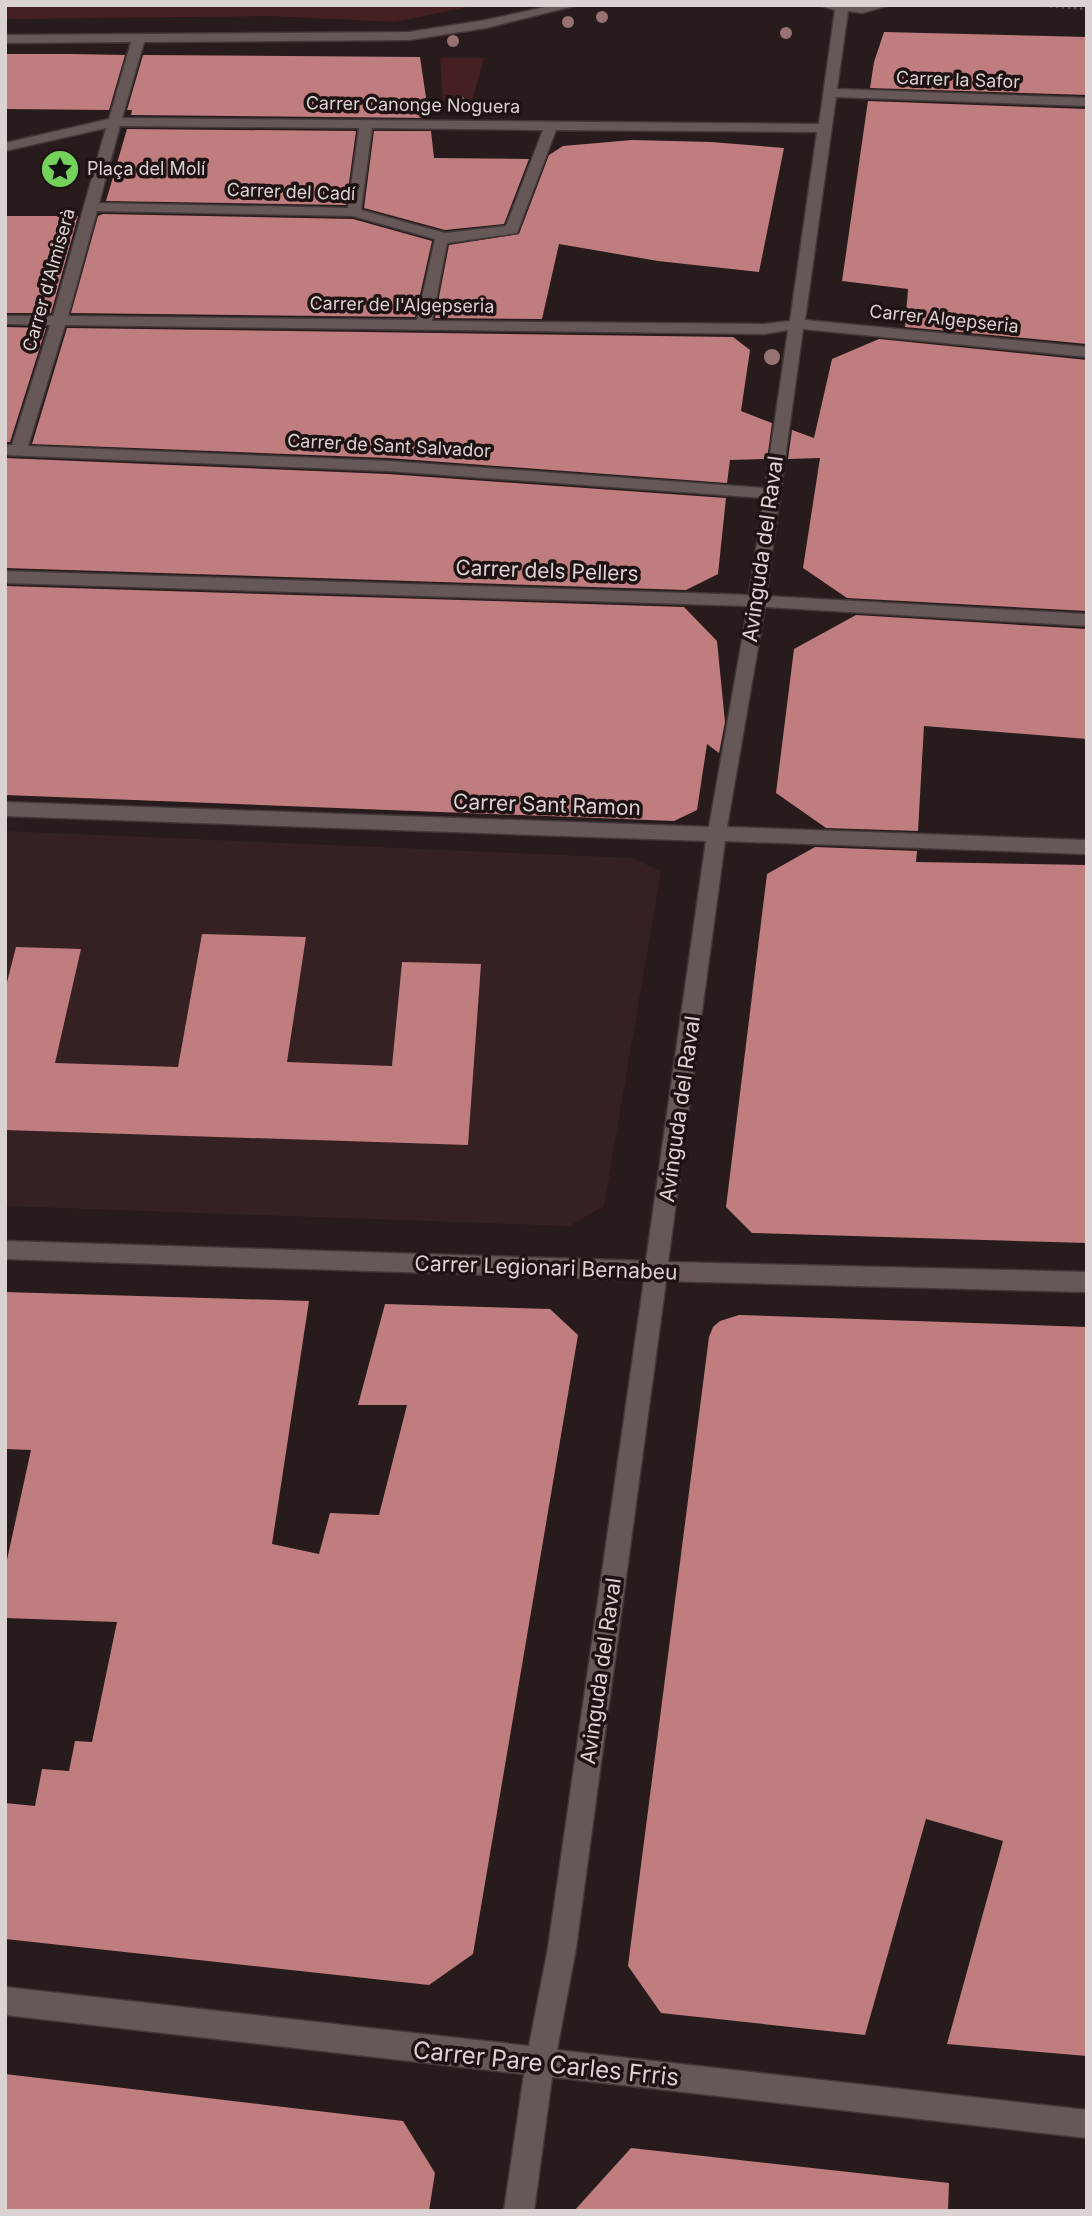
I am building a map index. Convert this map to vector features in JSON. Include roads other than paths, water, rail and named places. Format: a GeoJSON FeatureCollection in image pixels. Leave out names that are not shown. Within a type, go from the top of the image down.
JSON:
{"type":"FeatureCollection","features":[{"type":"Feature","properties":{"kind":"street"},"geometry":{"type":"LineString","coordinates":[[5,39],[409,36],[485,24],[572,5]]}},
{"type":"Feature","properties":{"kind":"street"},"geometry":{"type":"LineString","coordinates":[[833,7],[884,5]]}},
{"type":"Feature","properties":{"kind":"street","name":"Avinguda del Raval"},"geometry":{"type":"LineString","coordinates":[[519,2211],[540,2064],[562,1948],[717,833],[757,601],[797,324],[828,93],[833,7]]}},
{"type":"Feature","properties":{"kind":"street","name":"Carrer d'Almiserà"},"geometry":{"type":"LineString","coordinates":[[12,450],[59,320],[138,39]]}},
{"type":"Feature","properties":{"kind":"street","name":"Carrer la Safor"},"geometry":{"type":"LineString","coordinates":[[828,93],[1087,102]]}},
{"type":"Feature","properties":{"kind":"street","name":"Carrer Canonge Noguera"},"geometry":{"type":"LineString","coordinates":[[5,147],[115,122],[823,128]]}},
{"type":"Feature","properties":{"kind":"street"},"geometry":{"type":"LineString","coordinates":[[354,212],[366,124]]}},
{"type":"Feature","properties":{"kind":"street"},"geometry":{"type":"LineString","coordinates":[[424,325],[440,241],[445,237],[512,230],[551,126]]}},
{"type":"Feature","properties":{"kind":"street","name":"Carrer del Cadí"},"geometry":{"type":"LineString","coordinates":[[90,207],[354,212],[445,237]]}},
{"type":"Feature","properties":{"kind":"street","name":"Carrer de l'Algepseria"},"geometry":{"type":"LineString","coordinates":[[5,320],[764,329],[797,324]]}},
{"type":"Feature","properties":{"kind":"street","name":"Carrer Algepseria"},"geometry":{"type":"LineString","coordinates":[[797,324],[1087,352]]}},
{"type":"Feature","properties":{"kind":"street","name":"Carrer de Sant Salvador"},"geometry":{"type":"LineString","coordinates":[[12,450],[344,461],[547,474],[771,494]]}},
{"type":"Feature","properties":{"kind":"street","name":"Carrer dels Pellers"},"geometry":{"type":"LineString","coordinates":[[5,577],[757,601],[1087,620]]}},
{"type":"Feature","properties":{"kind":"street","name":"Carrer Sant Ramon"},"geometry":{"type":"LineString","coordinates":[[5,809],[1087,847]]}},
{"type":"Feature","properties":{"kind":"street","name":"Carrer Legionari Bernabeu"},"geometry":{"type":"LineString","coordinates":[[5,1250],[658,1272],[1087,1282]]}},
{"type":"Feature","properties":{"kind":"street","name":"Carrer Pare Carles Frris"},"geometry":{"type":"LineString","coordinates":[[5,2001],[540,2064],[1087,2124]]}},
{"type":"Feature","properties":{"kind":"place","name":"Plaça del Molí"},"geometry":{"type":"Point","coordinates":[60,169]}}]}
